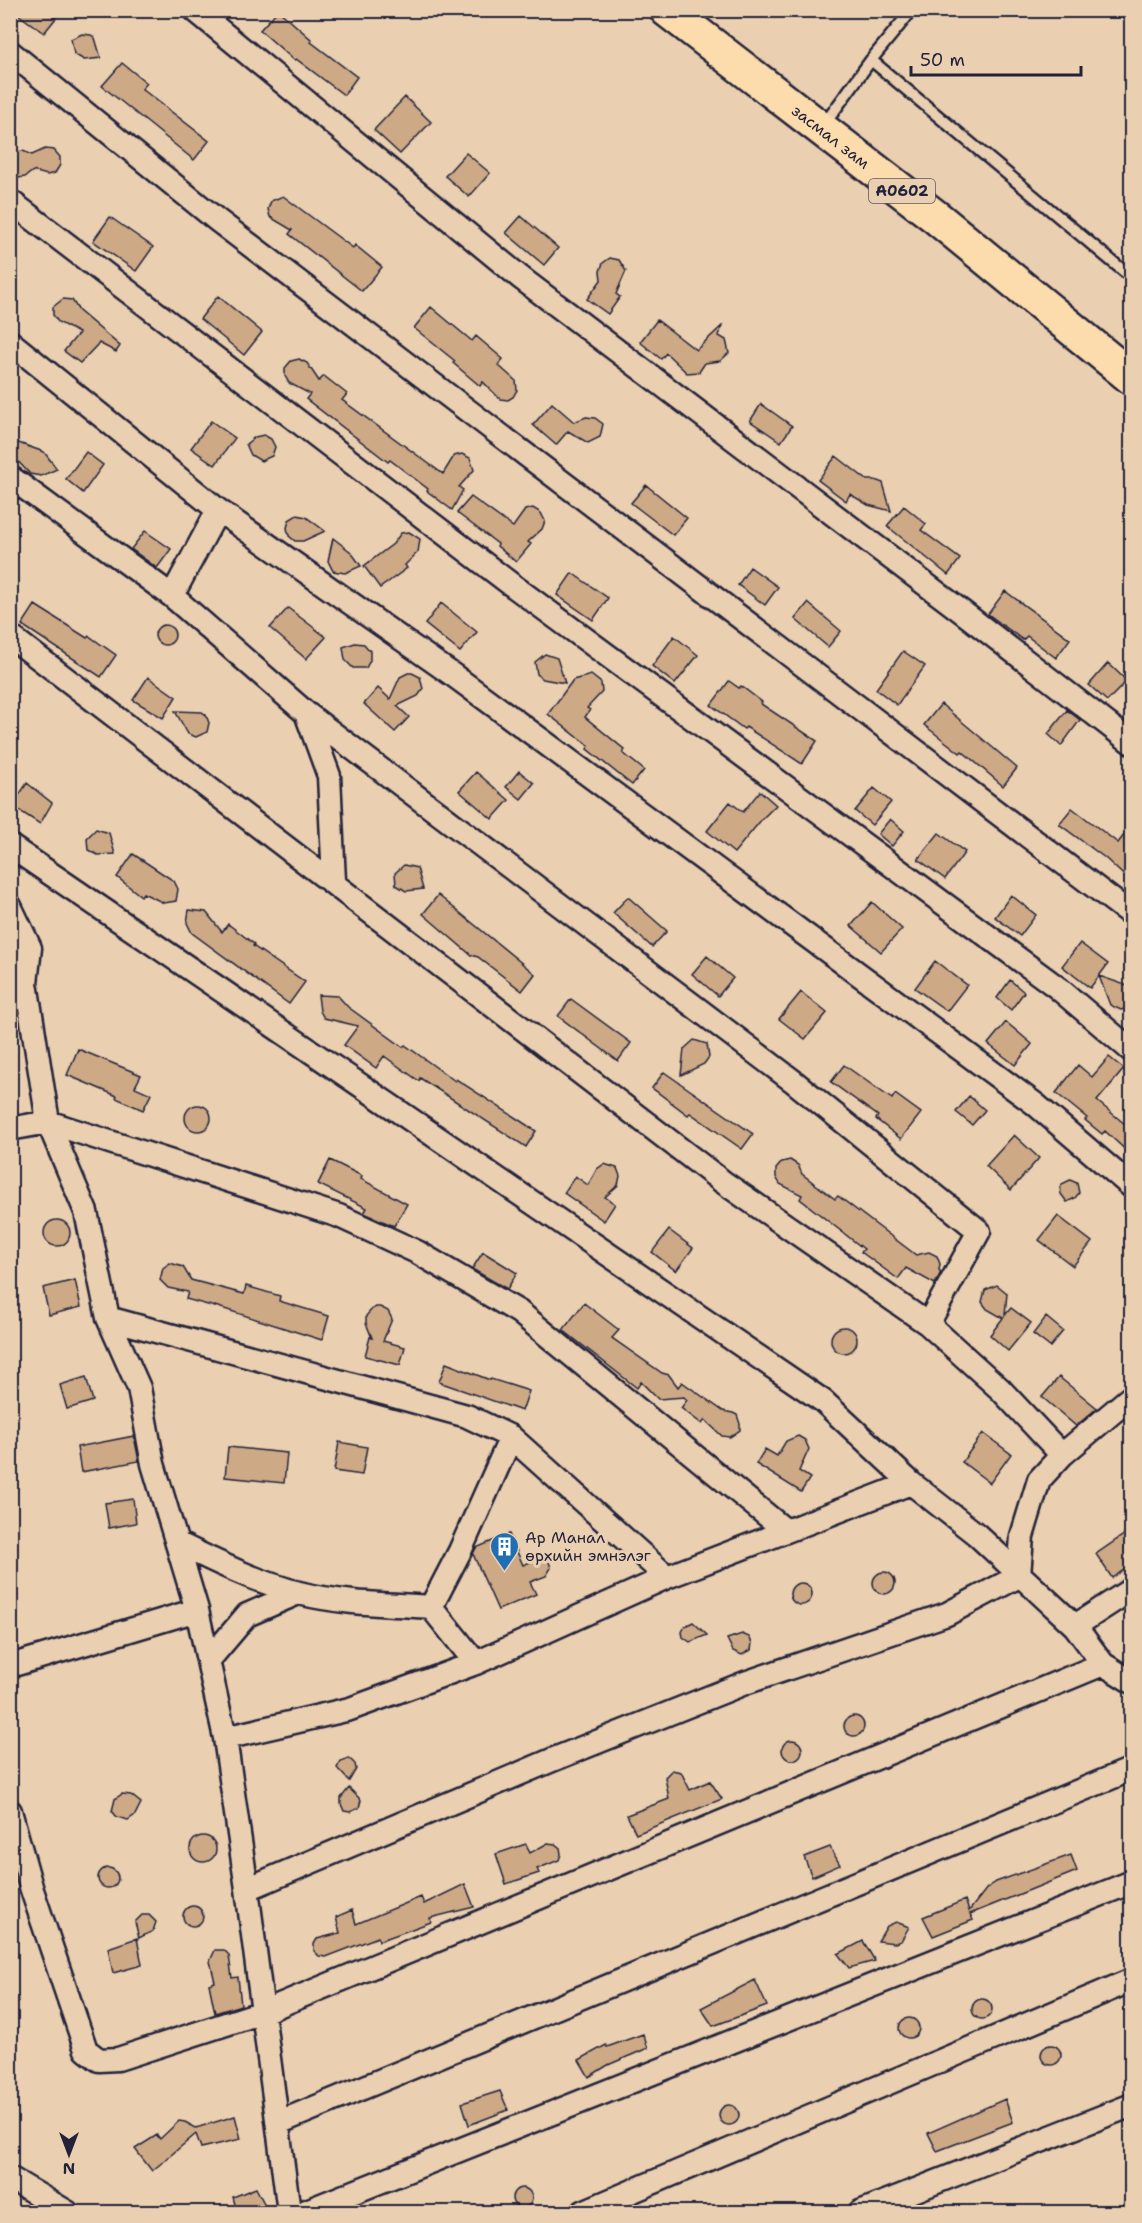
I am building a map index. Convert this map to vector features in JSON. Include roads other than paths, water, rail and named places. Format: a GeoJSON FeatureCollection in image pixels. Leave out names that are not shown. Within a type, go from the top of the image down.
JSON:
{"type":"FeatureCollection","features":[{"type":"Feature","properties":{"kind":"highway","name":"засмал зам"},"geometry":{"type":"LineString","coordinates":[[667,10],[937,218],[1131,378]]}},
{"type":"Feature","properties":{"kind":"street"},"geometry":{"type":"LineString","coordinates":[[195,10],[521,278],[974,621],[1131,743]]}},
{"type":"Feature","properties":{"kind":"street"},"geometry":{"type":"LineString","coordinates":[[10,52],[217,220],[1131,915]]}},
{"type":"Feature","properties":{"kind":"street"},"geometry":{"type":"LineString","coordinates":[[10,201],[508,582],[1058,988],[1131,1051]]}},
{"type":"Feature","properties":{"kind":"street"},"geometry":{"type":"LineString","coordinates":[[10,342],[218,510],[453,675],[1025,1097],[1131,1187]]}},
{"type":"Feature","properties":{"kind":"street"},"geometry":{"type":"LineString","coordinates":[[10,477],[172,596],[306,713],[793,1081],[979,1232],[928,1324]]}},
{"type":"Feature","properties":{"kind":"street"},"geometry":{"type":"LineString","coordinates":[[172,596],[218,510]]}},
{"type":"Feature","properties":{"kind":"street"},"geometry":{"type":"LineString","coordinates":[[10,636],[333,881],[723,1182],[928,1324],[1000,1389],[1062,1455]]}},
{"type":"Feature","properties":{"kind":"street"},"geometry":{"type":"LineString","coordinates":[[306,713],[329,776],[333,881]]}},
{"type":"Feature","properties":{"kind":"street"},"geometry":{"type":"LineString","coordinates":[[10,846],[823,1401],[911,1483],[976,1534],[1075,1626],[1104,1664],[1131,1682]]}},
{"type":"Feature","properties":{"kind":"street"},"geometry":{"type":"LineString","coordinates":[[10,906],[30,948],[26,983],[48,1122],[86,1212],[108,1318],[139,1388],[153,1464],[197,1610],[225,1738],[290,2212]]}},
{"type":"Feature","properties":{"kind":"street"},"geometry":{"type":"LineString","coordinates":[[10,1129],[48,1122],[339,1216],[417,1251],[519,1312],[786,1531]]}},
{"type":"Feature","properties":{"kind":"street"},"geometry":{"type":"LineString","coordinates":[[108,1318],[467,1416],[511,1437],[667,1577]]}},
{"type":"Feature","properties":{"kind":"street"},"geometry":{"type":"LineString","coordinates":[[1019,1576],[1022,1536],[1039,1480],[1062,1455],[1131,1396]]}},
{"type":"Feature","properties":{"kind":"street"},"geometry":{"type":"LineString","coordinates":[[431,1607],[460,1551],[511,1437]]}},
{"type":"Feature","properties":{"kind":"street"},"geometry":{"type":"LineString","coordinates":[[225,1738],[350,1709],[476,1663],[667,1577],[911,1483]]}},
{"type":"Feature","properties":{"kind":"street"},"geometry":{"type":"LineString","coordinates":[[177,1543],[227,1567],[298,1593],[346,1602],[431,1607],[476,1663]]}},
{"type":"Feature","properties":{"kind":"street"},"geometry":{"type":"LineString","coordinates":[[247,1889],[552,1760],[745,1683],[947,1614],[1019,1576]]}},
{"type":"Feature","properties":{"kind":"street"},"geometry":{"type":"LineString","coordinates":[[1075,1626],[1131,1589]]}},
{"type":"Feature","properties":{"kind":"street"},"geometry":{"type":"LineString","coordinates":[[208,1661],[247,1615],[298,1593]]}},
{"type":"Feature","properties":{"kind":"street"},"geometry":{"type":"LineString","coordinates":[[10,1665],[197,1610]]}},
{"type":"Feature","properties":{"kind":"street"},"geometry":{"type":"LineString","coordinates":[[10,1811],[32,1890],[86,2050],[99,2060],[118,2059],[263,2012],[1104,1664]]}},
{"type":"Feature","properties":{"kind":"street"},"geometry":{"type":"LineString","coordinates":[[278,2123],[1131,1769]]}},
{"type":"Feature","properties":{"kind":"street"},"geometry":{"type":"LineString","coordinates":[[10,1873],[32,1890]]}},
{"type":"Feature","properties":{"kind":"street"},"geometry":{"type":"LineString","coordinates":[[304,2212],[1131,1882]]}},
{"type":"Feature","properties":{"kind":"street"},"geometry":{"type":"LineString","coordinates":[[583,2212],[1131,1980]]}},
{"type":"Feature","properties":{"kind":"street"},"geometry":{"type":"LineString","coordinates":[[860,2212],[1131,2105]]}},
{"type":"Feature","properties":{"kind":"street"},"geometry":{"type":"LineString","coordinates":[[10,2178],[67,2212]]}},
{"type":"Feature","properties":{"kind":"lane"},"geometry":{"type":"LineString","coordinates":[[821,128],[912,10]]}},
{"type":"Feature","properties":{"kind":"lane"},"geometry":{"type":"LineString","coordinates":[[872,60],[1131,278]]}},
{"type":"Feature","properties":{"kind":"place","name":"Ар Манал өрхийн эмнэлэг"},"geometry":{"type":"Point","coordinates":[504,1572]}}]}
